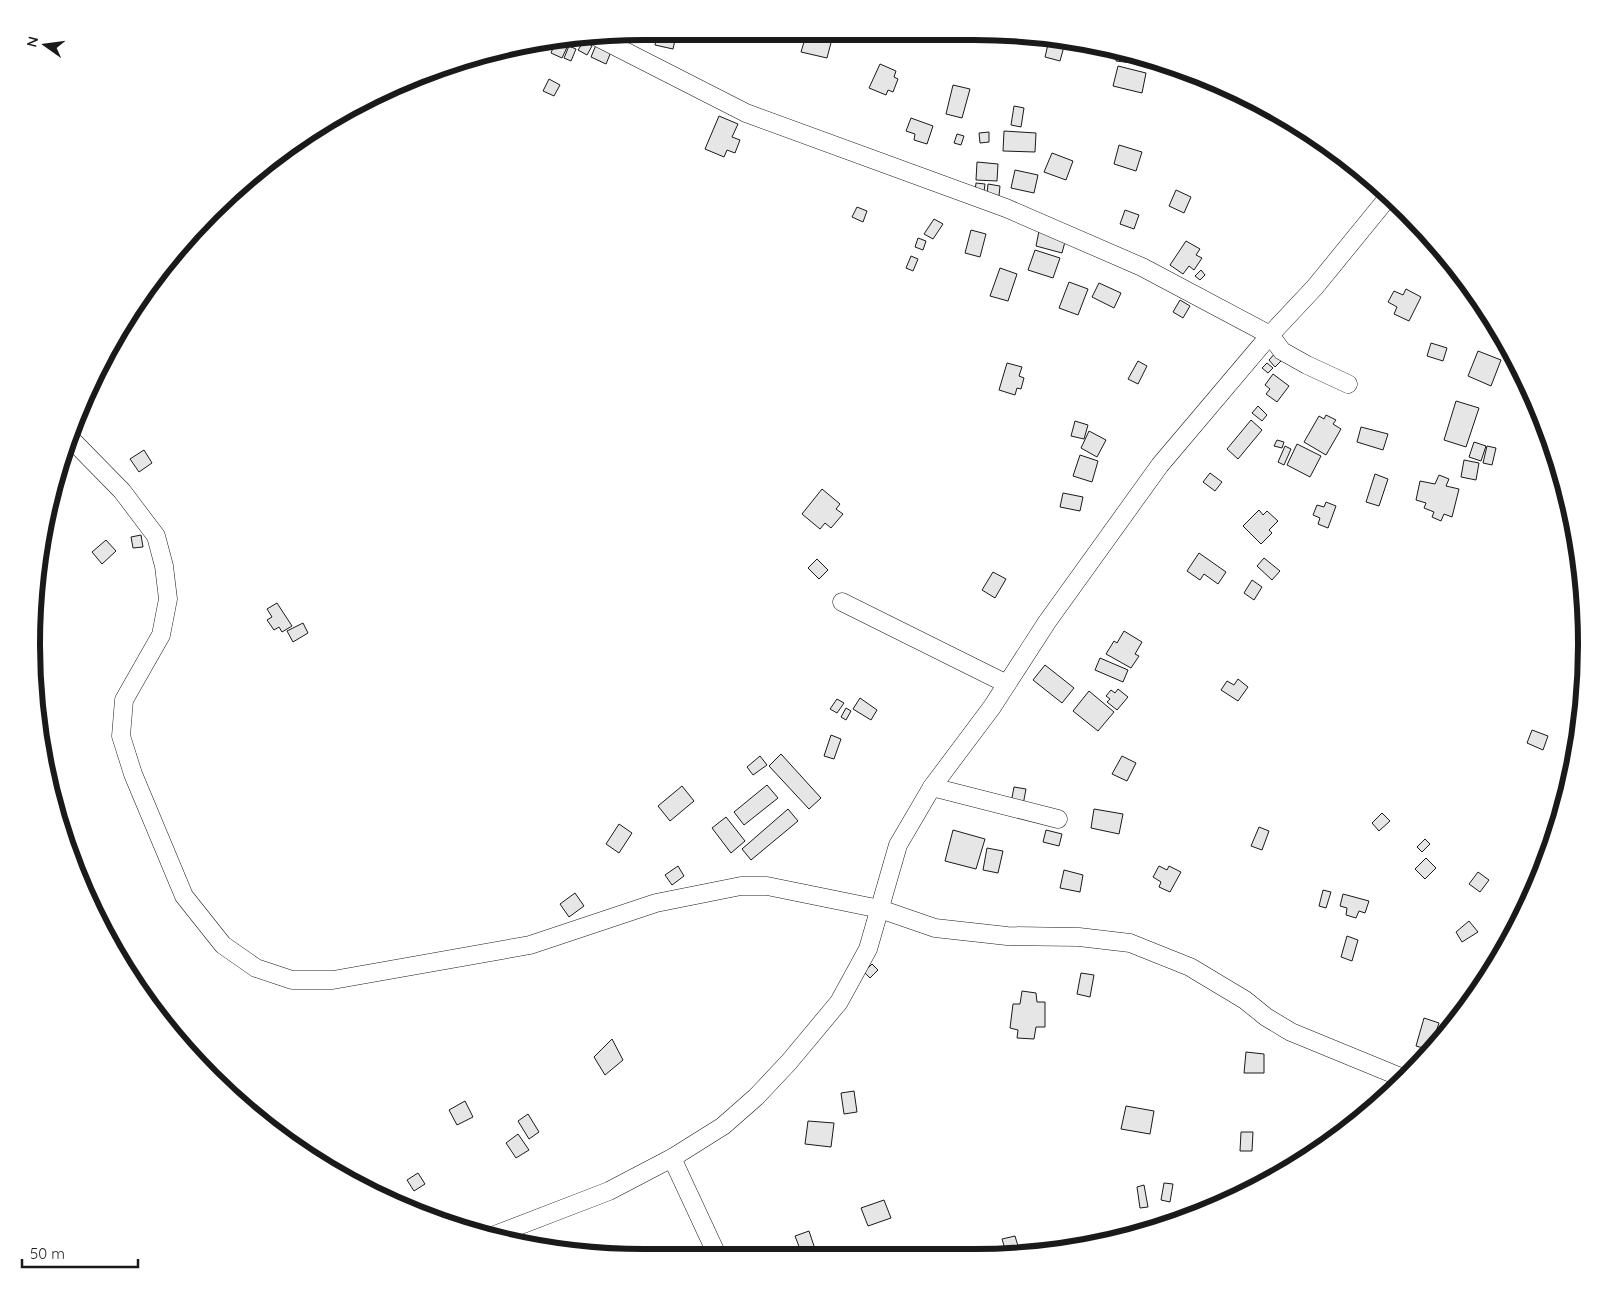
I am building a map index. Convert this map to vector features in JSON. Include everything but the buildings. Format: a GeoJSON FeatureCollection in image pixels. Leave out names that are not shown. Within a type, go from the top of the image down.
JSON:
{"type":"FeatureCollection","features":[{"type":"Feature","properties":{"kind":"street"},"geometry":{"type":"LineString","coordinates":[[603,41],[746,113],[1006,208],[1142,267],[1270,335],[1282,351],[1348,384]]}},
{"type":"Feature","properties":{"kind":"street"},"geometry":{"type":"LineString","coordinates":[[504,1232],[609,1191],[672,1158],[723,1126],[756,1097],[795,1055],[839,1002],[868,949],[898,845],[932,787],[1007,684],[1047,622],[1160,465],[1270,335],[1315,288],[1385,202]]}},
{"type":"Feature","properties":{"kind":"street"},"geometry":{"type":"LineString","coordinates":[[74,443],[122,491],[156,536],[164,566],[168,599],[161,635],[124,700],[121,736],[133,774],[184,896],[224,945],[256,968],[292,980],[333,980],[530,945],[656,902],[741,886],[766,886],[880,909],[935,928],[1008,936],[1079,937],[1130,943],[1190,967],[1245,1000],[1266,1017],[1291,1032],[1397,1076]]}},
{"type":"Feature","properties":{"kind":"street"},"geometry":{"type":"LineString","coordinates":[[842,602],[1007,684]]}},
{"type":"Feature","properties":{"kind":"street"},"geometry":{"type":"LineString","coordinates":[[932,787],[1058,819]]}},
{"type":"Feature","properties":{"kind":"street"},"geometry":{"type":"LineString","coordinates":[[672,1158],[714,1249]]}}]}
